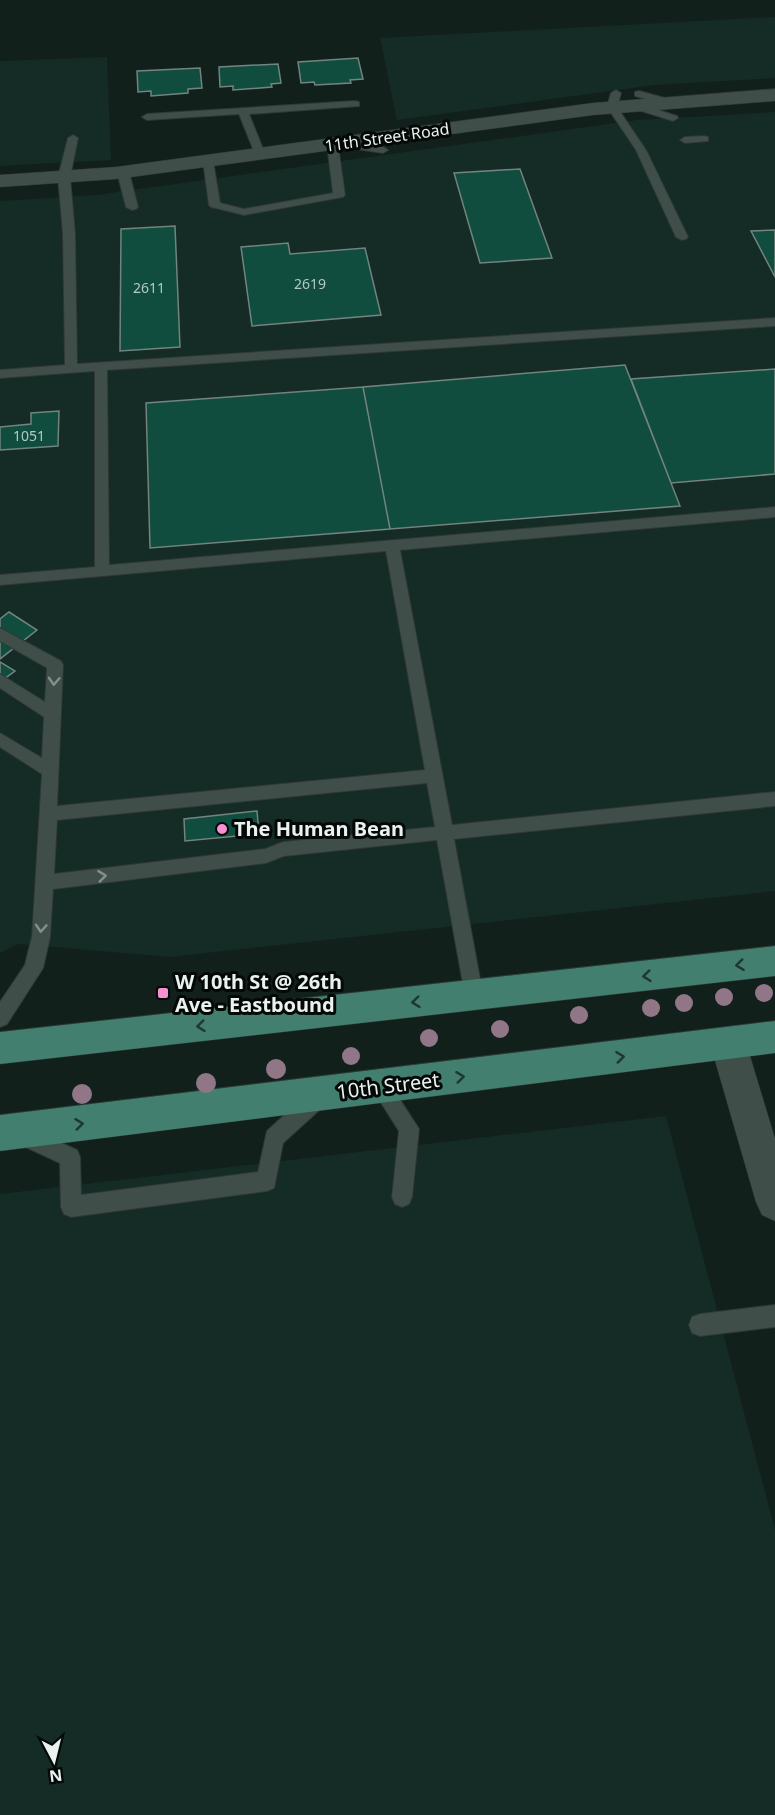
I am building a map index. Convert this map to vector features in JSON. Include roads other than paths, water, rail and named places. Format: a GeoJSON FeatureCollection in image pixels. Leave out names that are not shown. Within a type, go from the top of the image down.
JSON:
{"type":"FeatureCollection","features":[{"type":"Feature","properties":{"kind":"main road"},"geometry":{"type":"LineString","coordinates":[[0,1048],[775,961]]}},
{"type":"Feature","properties":{"kind":"main road","name":"10th Street"},"geometry":{"type":"LineString","coordinates":[[6,1132],[321,1095],[775,1037]]}},
{"type":"Feature","properties":{"kind":"street","name":"11th Street Road"},"geometry":{"type":"LineString","coordinates":[[0,181],[123,172],[335,144],[614,100],[636,100],[671,110],[775,95]]}},
{"type":"Feature","properties":{"kind":"street"},"geometry":{"type":"LineString","coordinates":[[728,1043],[772,1181]]}},
{"type":"Feature","properties":{"kind":"lane"},"geometry":{"type":"LineString","coordinates":[[614,100],[641,150],[682,237]]}},
{"type":"Feature","properties":{"kind":"lane"},"geometry":{"type":"LineString","coordinates":[[147,117],[354,104]]}},
{"type":"Feature","properties":{"kind":"lane"},"geometry":{"type":"LineString","coordinates":[[243,111],[260,153]]}},
{"type":"Feature","properties":{"kind":"lane"},"geometry":{"type":"LineString","coordinates":[[71,369],[69,234],[64,177],[73,138]]}},
{"type":"Feature","properties":{"kind":"lane"},"geometry":{"type":"LineString","coordinates":[[685,140],[704,139]]}},
{"type":"Feature","properties":{"kind":"lane"},"geometry":{"type":"LineString","coordinates":[[208,160],[215,206],[244,212],[339,195],[335,144],[382,150]]}},
{"type":"Feature","properties":{"kind":"lane"},"geometry":{"type":"LineString","coordinates":[[123,172],[132,207]]}},
{"type":"Feature","properties":{"kind":"lane"},"geometry":{"type":"LineString","coordinates":[[0,374],[775,322]]}},
{"type":"Feature","properties":{"kind":"lane"},"geometry":{"type":"LineString","coordinates":[[101,366],[102,571]]}},
{"type":"Feature","properties":{"kind":"lane"},"geometry":{"type":"LineString","coordinates":[[0,580],[775,512]]}},
{"type":"Feature","properties":{"kind":"lane"},"geometry":{"type":"LineString","coordinates":[[392,545],[474,995]]}},
{"type":"Feature","properties":{"kind":"lane"},"geometry":{"type":"LineString","coordinates":[[0,634],[55,665],[41,937],[34,968],[0,1017]]}},
{"type":"Feature","properties":{"kind":"lane"},"geometry":{"type":"LineString","coordinates":[[0,681],[53,715]]}},
{"type":"Feature","properties":{"kind":"lane"},"geometry":{"type":"LineString","coordinates":[[0,739],[50,771]]}},
{"type":"Feature","properties":{"kind":"lane"},"geometry":{"type":"LineString","coordinates":[[48,814],[433,776]]}},
{"type":"Feature","properties":{"kind":"lane"},"geometry":{"type":"LineString","coordinates":[[44,882],[266,856],[283,849],[775,799]]}},
{"type":"Feature","properties":{"kind":"lane"},"geometry":{"type":"LineString","coordinates":[[381,1087],[409,1129],[402,1197]]}},
{"type":"Feature","properties":{"kind":"lane"},"geometry":{"type":"LineString","coordinates":[[6,1132],[70,1157],[71,1207],[267,1181],[274,1138],[321,1095]]}},
{"type":"Feature","properties":{"kind":"lane"},"geometry":{"type":"LineString","coordinates":[[700,1325],[775,1316]]}},
{"type":"Feature","properties":{"kind":"place","name":"The Human Bean"},"geometry":{"type":"Point","coordinates":[222,829]}},
{"type":"Feature","properties":{"kind":"place","name":"W 10th St @ 26th Ave - Eastbound"},"geometry":{"type":"Point","coordinates":[163,993]}}]}
